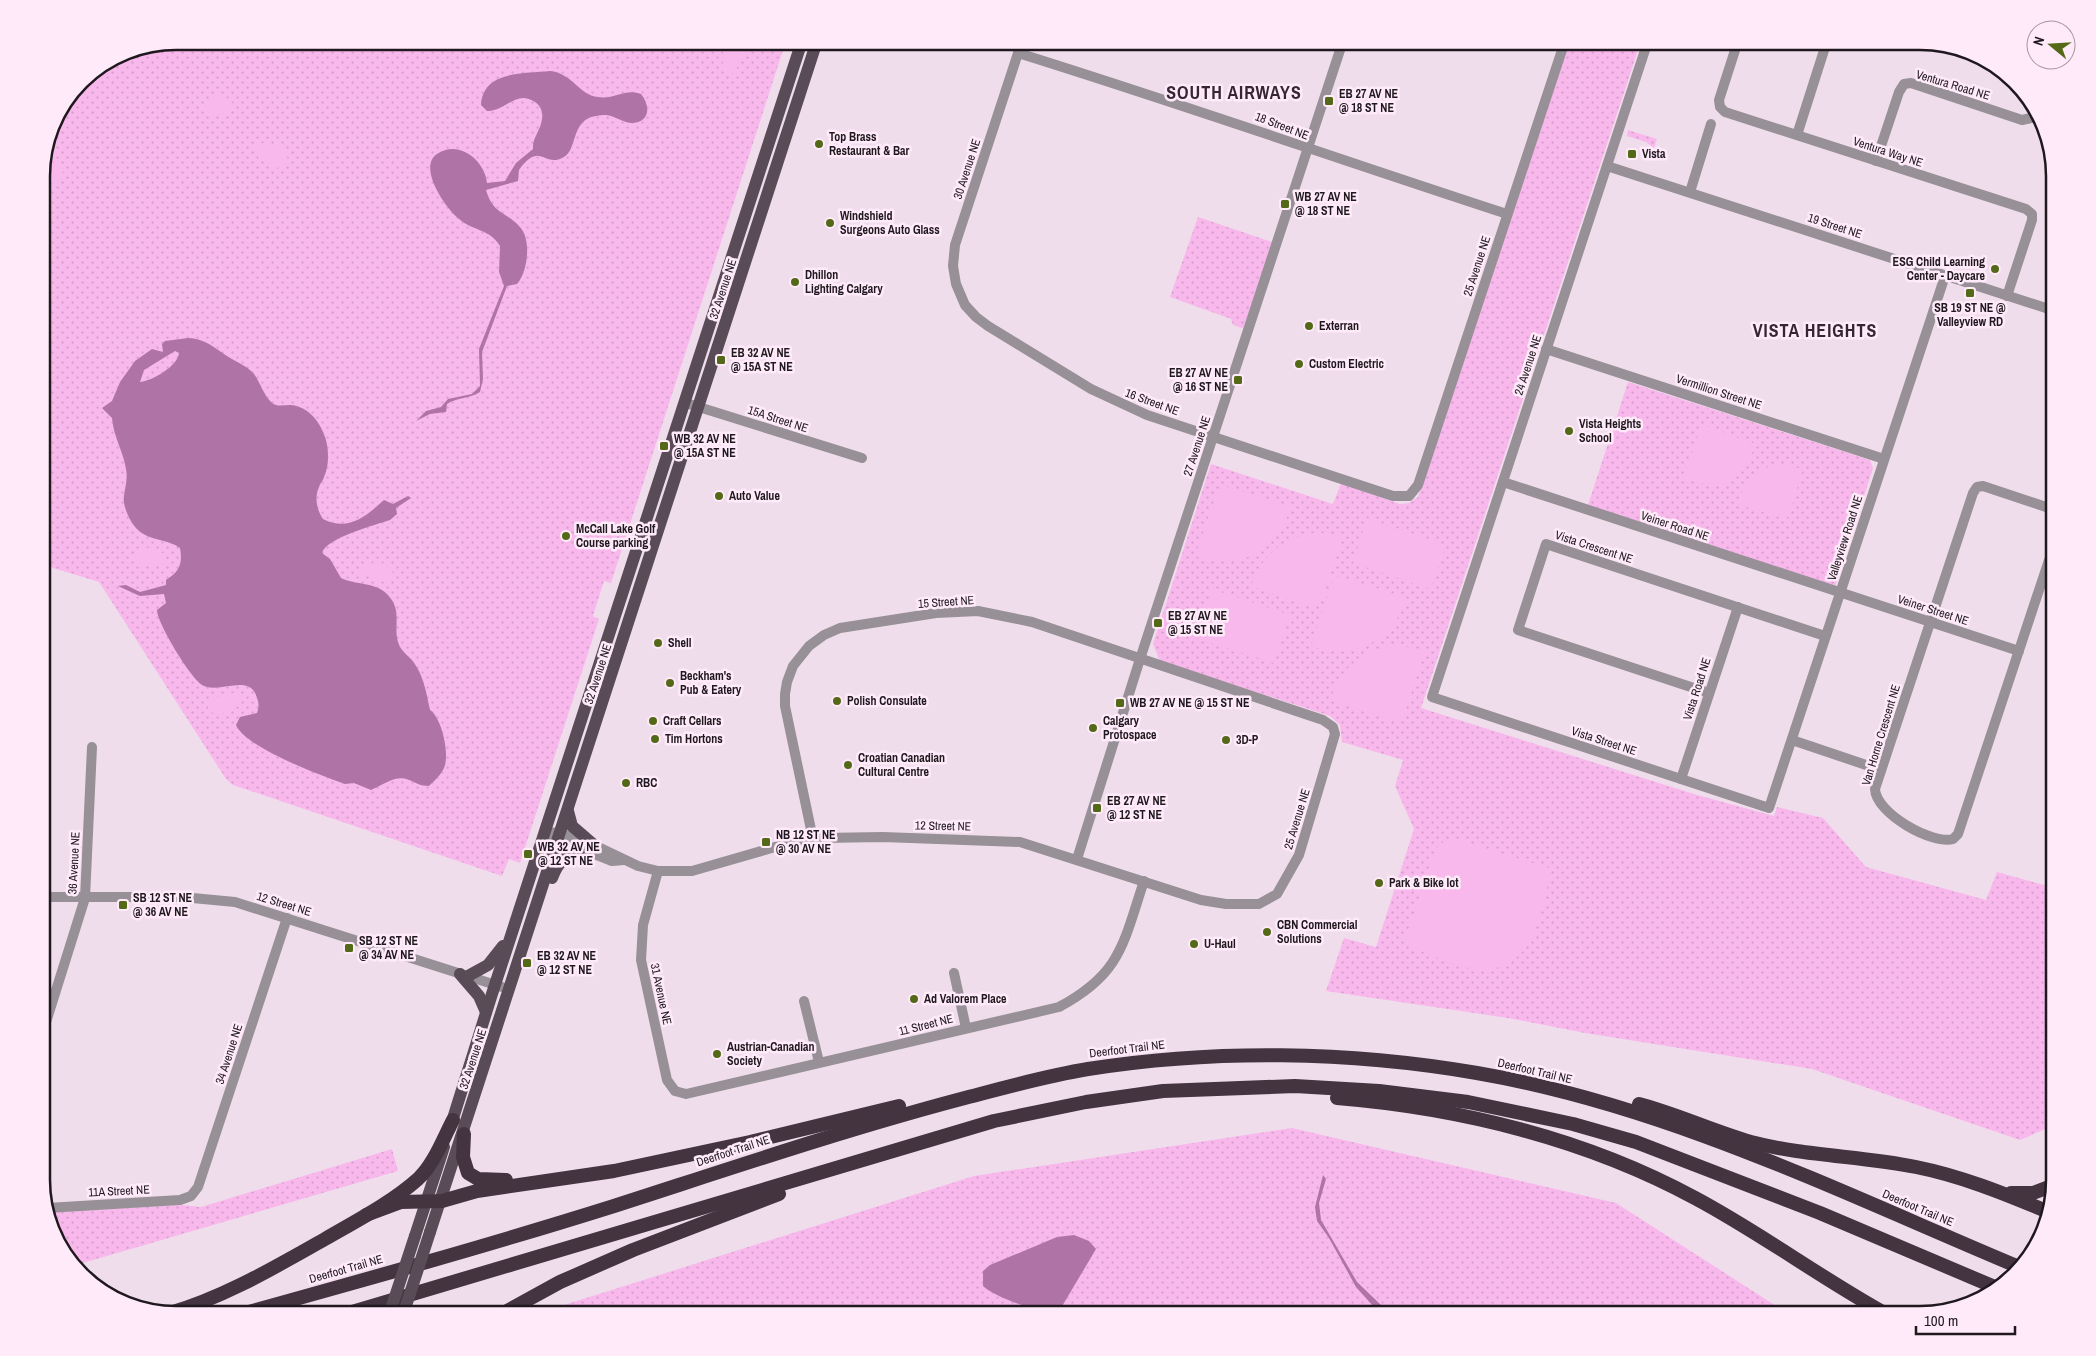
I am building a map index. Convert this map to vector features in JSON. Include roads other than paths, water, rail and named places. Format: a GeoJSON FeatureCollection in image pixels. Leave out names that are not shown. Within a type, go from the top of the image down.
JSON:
{"type":"FeatureCollection","features":[{"type":"Feature","properties":{"kind":"highway"},"geometry":{"type":"LineString","coordinates":[[1252,1056],[1267,1051],[1285,1049],[1361,1052],[1448,1061],[1572,1087],[1667,1111],[1751,1142],[1914,1167],[1954,1176],[2000,1191],[2043,1210]]}},
{"type":"Feature","properties":{"kind":"highway","name":"Deerfoot Trail NE"},"geometry":{"type":"LineString","coordinates":[[269,1306],[611,1206],[886,1119],[1038,1079],[1084,1070],[1172,1059],[1252,1056],[1291,1056],[1424,1066],[1534,1085],[1611,1104],[1737,1148],[2013,1265]]}},
{"type":"Feature","properties":{"kind":"highway"},"geometry":{"type":"LineString","coordinates":[[366,1215],[402,1202],[442,1201],[477,1191],[614,1170],[750,1142],[897,1106],[1038,1079]]}},
{"type":"Feature","properties":{"kind":"highway"},"geometry":{"type":"LineString","coordinates":[[373,1306],[994,1121],[1086,1102],[1163,1091],[1295,1086],[1379,1091],[1468,1102],[1573,1124],[1636,1142],[1702,1167],[1990,1285]]}},
{"type":"Feature","properties":{"kind":"highway"},"geometry":{"type":"LineString","coordinates":[[1232,1089],[1349,1099],[1430,1110],[1555,1139],[1611,1159],[1693,1196],[1873,1306]]}},
{"type":"Feature","properties":{"kind":"highway"},"geometry":{"type":"LineString","coordinates":[[193,1306],[260,1275],[366,1215],[418,1179],[428,1168],[453,1120]]}},
{"type":"Feature","properties":{"kind":"highway"},"geometry":{"type":"LineString","coordinates":[[464,1134],[468,1173],[478,1179],[503,1180],[582,1175]]}},
{"type":"Feature","properties":{"kind":"highway"},"geometry":{"type":"LineString","coordinates":[[516,1306],[560,1282],[633,1250],[790,1190],[810,1177]]}},
{"type":"Feature","properties":{"kind":"highway"},"geometry":{"type":"LineString","coordinates":[[2000,1191],[2032,1193],[2046,1188]]}},
{"type":"Feature","properties":{"kind":"main road","name":"32 Avenue NE"},"geometry":{"type":"LineString","coordinates":[[392,1306],[453,1120],[494,985],[686,404],[799,50]]}},
{"type":"Feature","properties":{"kind":"main road","name":"32 Avenue NE"},"geometry":{"type":"LineString","coordinates":[[406,1306],[464,1134],[558,837],[700,406],[814,50]]}},
{"type":"Feature","properties":{"kind":"main road"},"geometry":{"type":"LineString","coordinates":[[537,906],[561,861],[572,853],[590,848],[572,826],[568,811]]}},
{"type":"Feature","properties":{"kind":"main road"},"geometry":{"type":"LineString","coordinates":[[486,1012],[479,996],[464,975],[488,966],[510,936]]}},
{"type":"Feature","properties":{"kind":"street","name":"30 Avenue NE"},"geometry":{"type":"LineString","coordinates":[[965,305],[956,284],[953,266],[955,245],[1019,50]]}},
{"type":"Feature","properties":{"kind":"street","name":"27 Avenue NE"},"geometry":{"type":"LineString","coordinates":[[1076,859],[1341,50]]}},
{"type":"Feature","properties":{"kind":"street","name":"25 Avenue NE"},"geometry":{"type":"LineString","coordinates":[[1409,496],[1418,485],[1562,50]]}},
{"type":"Feature","properties":{"kind":"street","name":"24 Avenue NE"},"geometry":{"type":"LineString","coordinates":[[1432,698],[1645,50]]}},
{"type":"Feature","properties":{"kind":"street","name":"Ventura Way NE"},"geometry":{"type":"LineString","coordinates":[[1735,50],[1719,100],[1720,107],[1726,112],[2026,209],[2032,214],[2032,220],[2007,296]]}},
{"type":"Feature","properties":{"kind":"street"},"geometry":{"type":"LineString","coordinates":[[1796,135],[1824,50]]}},
{"type":"Feature","properties":{"kind":"street","name":"18 Street NE"},"geometry":{"type":"LineString","coordinates":[[1018,53],[1246,125],[1309,150],[1508,214]]}},
{"type":"Feature","properties":{"kind":"street","name":"Ventura Road NE"},"geometry":{"type":"LineString","coordinates":[[1876,161],[1899,92],[1904,84],[1911,84],[2022,120],[2031,117]]}},
{"type":"Feature","properties":{"kind":"street"},"geometry":{"type":"LineString","coordinates":[[1690,192],[1711,124]]}},
{"type":"Feature","properties":{"kind":"street","name":"19 Street NE"},"geometry":{"type":"LineString","coordinates":[[1607,166],[2046,309]]}},
{"type":"Feature","properties":{"kind":"street","name":"Valleyview Road NE"},"geometry":{"type":"LineString","coordinates":[[1769,808],[1945,276]]}},
{"type":"Feature","properties":{"kind":"street","name":"16 Street NE"},"geometry":{"type":"LineString","coordinates":[[965,305],[988,326],[1091,389],[1147,416],[1384,493],[1409,496]]}},
{"type":"Feature","properties":{"kind":"street","name":"Vermillion Street NE"},"geometry":{"type":"LineString","coordinates":[[1546,349],[1884,459]]}},
{"type":"Feature","properties":{"kind":"street","name":"15A Street NE"},"geometry":{"type":"LineString","coordinates":[[686,404],[700,406],[862,458]]}},
{"type":"Feature","properties":{"kind":"street","name":"Veiner Road NE"},"geometry":{"type":"LineString","coordinates":[[1503,482],[1840,592]]}},
{"type":"Feature","properties":{"kind":"street","name":"Van Horne Crescent NE"},"geometry":{"type":"LineString","coordinates":[[2046,507],[1983,486],[1977,487],[1973,493],[1881,770],[1875,795],[1893,817],[1910,828],[1945,840],[1956,837],[2046,569]]}},
{"type":"Feature","properties":{"kind":"street","name":"Vista Crescent NE"},"geometry":{"type":"LineString","coordinates":[[1709,693],[1518,630],[1546,544],[1825,636]]}},
{"type":"Feature","properties":{"kind":"street","name":"Veiner Street NE"},"geometry":{"type":"LineString","coordinates":[[1840,592],[2018,651]]}},
{"type":"Feature","properties":{"kind":"street","name":"Vista Road NE"},"geometry":{"type":"LineString","coordinates":[[1681,779],[1738,607]]}},
{"type":"Feature","properties":{"kind":"street","name":"15 Street NE"},"geometry":{"type":"LineString","coordinates":[[813,839],[785,706],[786,682],[794,666],[809,646],[824,635],[859,624],[936,613],[978,611],[1032,622],[1323,720],[1333,727]]}},
{"type":"Feature","properties":{"kind":"street","name":"Vista Street NE"},"geometry":{"type":"LineString","coordinates":[[1432,698],[1769,808]]}},
{"type":"Feature","properties":{"kind":"street","name":"25 Avenue NE"},"geometry":{"type":"LineString","coordinates":[[1259,904],[1277,894],[1299,855],[1334,742],[1333,727]]}},
{"type":"Feature","properties":{"kind":"street"},"geometry":{"type":"LineString","coordinates":[[1792,740],[1881,770]]}},
{"type":"Feature","properties":{"kind":"street","name":"36 Avenue NE"},"geometry":{"type":"LineString","coordinates":[[50,1010],[85,898],[92,747]]}},
{"type":"Feature","properties":{"kind":"street","name":"12 Street NE"},"geometry":{"type":"LineString","coordinates":[[545,832],[590,848],[612,860],[624,860],[658,871],[692,871],[782,845],[813,839],[857,837],[1020,842],[1201,900],[1226,904],[1259,904]]}},
{"type":"Feature","properties":{"kind":"street","name":"31 Avenue NE"},"geometry":{"type":"LineString","coordinates":[[658,871],[642,925],[641,960],[667,1080],[675,1091]]}},
{"type":"Feature","properties":{"kind":"street","name":"11 Street NE"},"geometry":{"type":"LineString","coordinates":[[675,1091],[686,1094],[696,1092],[1059,1007],[1093,986],[1107,973],[1120,952],[1144,881]]}},
{"type":"Feature","properties":{"kind":"street","name":"12 Street NE"},"geometry":{"type":"LineString","coordinates":[[50,897],[206,899],[236,902],[510,990]]}},
{"type":"Feature","properties":{"kind":"street","name":"34 Avenue NE"},"geometry":{"type":"LineString","coordinates":[[191,1196],[198,1187],[287,918]]}},
{"type":"Feature","properties":{"kind":"street"},"geometry":{"type":"LineString","coordinates":[[954,973],[966,1028]]}},
{"type":"Feature","properties":{"kind":"street"},"geometry":{"type":"LineString","coordinates":[[804,1001],[819,1062]]}},
{"type":"Feature","properties":{"kind":"street","name":"11A Street NE"},"geometry":{"type":"LineString","coordinates":[[53,1208],[180,1200],[191,1196]]}},
{"type":"Feature","properties":{"kind":"place","name":"EB 27 AV NE @ 18 ST NE"},"geometry":{"type":"Point","coordinates":[1329,101]}},
{"type":"Feature","properties":{"kind":"place","name":"Top Brass Restaurant & Bar"},"geometry":{"type":"Point","coordinates":[819,144]}},
{"type":"Feature","properties":{"kind":"place","name":"Vista"},"geometry":{"type":"Point","coordinates":[1632,154]}},
{"type":"Feature","properties":{"kind":"place","name":"WB 27 AV NE @ 18 ST NE"},"geometry":{"type":"Point","coordinates":[1285,204]}},
{"type":"Feature","properties":{"kind":"place","name":"Windshield Surgeons Auto Glass"},"geometry":{"type":"Point","coordinates":[830,223]}},
{"type":"Feature","properties":{"kind":"place","name":"ESG Child Learning Center - Daycare"},"geometry":{"type":"Point","coordinates":[1995,269]}},
{"type":"Feature","properties":{"kind":"place","name":"Dhillon Lighting Calgary"},"geometry":{"type":"Point","coordinates":[795,282]}},
{"type":"Feature","properties":{"kind":"place","name":"SB 19 ST NE @ Valleyview RD"},"geometry":{"type":"Point","coordinates":[1970,293]}},
{"type":"Feature","properties":{"kind":"place","name":"Exterran"},"geometry":{"type":"Point","coordinates":[1309,326]}},
{"type":"Feature","properties":{"kind":"place","name":"EB 32 AV NE @ 15A ST NE"},"geometry":{"type":"Point","coordinates":[721,360]}},
{"type":"Feature","properties":{"kind":"place","name":"Custom Electric"},"geometry":{"type":"Point","coordinates":[1299,364]}},
{"type":"Feature","properties":{"kind":"place","name":"EB 27 AV NE @ 16 ST NE"},"geometry":{"type":"Point","coordinates":[1238,380]}},
{"type":"Feature","properties":{"kind":"place","name":"Vista Heights School"},"geometry":{"type":"Point","coordinates":[1569,431]}},
{"type":"Feature","properties":{"kind":"place","name":"WB 32 AV NE @ 15A ST NE"},"geometry":{"type":"Point","coordinates":[664,446]}},
{"type":"Feature","properties":{"kind":"place","name":"Auto Value"},"geometry":{"type":"Point","coordinates":[719,496]}},
{"type":"Feature","properties":{"kind":"place","name":"McCall Lake Golf Course parking"},"geometry":{"type":"Point","coordinates":[566,536]}},
{"type":"Feature","properties":{"kind":"place","name":"EB 27 AV NE @ 15 ST NE"},"geometry":{"type":"Point","coordinates":[1158,623]}},
{"type":"Feature","properties":{"kind":"place","name":"Shell"},"geometry":{"type":"Point","coordinates":[658,643]}},
{"type":"Feature","properties":{"kind":"place","name":"Beckham's Pub & Eatery"},"geometry":{"type":"Point","coordinates":[670,683]}},
{"type":"Feature","properties":{"kind":"place","name":"Polish Consulate"},"geometry":{"type":"Point","coordinates":[837,701]}},
{"type":"Feature","properties":{"kind":"place","name":"WB 27 AV NE @ 15 ST NE"},"geometry":{"type":"Point","coordinates":[1120,703]}},
{"type":"Feature","properties":{"kind":"place","name":"Craft Cellars"},"geometry":{"type":"Point","coordinates":[653,721]}},
{"type":"Feature","properties":{"kind":"place","name":"Calgary Protospace"},"geometry":{"type":"Point","coordinates":[1093,728]}},
{"type":"Feature","properties":{"kind":"place","name":"Tim Hortons"},"geometry":{"type":"Point","coordinates":[655,739]}},
{"type":"Feature","properties":{"kind":"place","name":"3D-P"},"geometry":{"type":"Point","coordinates":[1226,740]}},
{"type":"Feature","properties":{"kind":"place","name":"Croatian Canadian Cultural Centre"},"geometry":{"type":"Point","coordinates":[848,765]}},
{"type":"Feature","properties":{"kind":"place","name":"RBC"},"geometry":{"type":"Point","coordinates":[626,783]}},
{"type":"Feature","properties":{"kind":"place","name":"EB 27 AV NE @ 12 ST NE"},"geometry":{"type":"Point","coordinates":[1097,808]}},
{"type":"Feature","properties":{"kind":"place","name":"NB 12 ST NE @ 30 AV NE"},"geometry":{"type":"Point","coordinates":[766,842]}},
{"type":"Feature","properties":{"kind":"place","name":"WB 32 AV NE @ 12 ST NE"},"geometry":{"type":"Point","coordinates":[528,854]}},
{"type":"Feature","properties":{"kind":"place","name":"Park & Bike lot"},"geometry":{"type":"Point","coordinates":[1379,883]}},
{"type":"Feature","properties":{"kind":"place","name":"SB 12 ST NE @ 36 AV NE"},"geometry":{"type":"Point","coordinates":[123,905]}},
{"type":"Feature","properties":{"kind":"place","name":"CBN Commercial Solutions"},"geometry":{"type":"Point","coordinates":[1267,932]}},
{"type":"Feature","properties":{"kind":"place","name":"U-Haul"},"geometry":{"type":"Point","coordinates":[1194,944]}},
{"type":"Feature","properties":{"kind":"place","name":"SB 12 ST NE @ 34 AV NE"},"geometry":{"type":"Point","coordinates":[349,948]}},
{"type":"Feature","properties":{"kind":"place","name":"EB 32 AV NE @ 12 ST NE"},"geometry":{"type":"Point","coordinates":[527,963]}},
{"type":"Feature","properties":{"kind":"place","name":"Ad Valorem Place"},"geometry":{"type":"Point","coordinates":[914,999]}},
{"type":"Feature","properties":{"kind":"place","name":"Austrian-Canadian Society"},"geometry":{"type":"Point","coordinates":[717,1054]}},
{"type":"Feature","properties":{"kind":"district","name":"SOUTH AIRWAYS"},"geometry":{"type":"Point","coordinates":[1234,93]}},
{"type":"Feature","properties":{"kind":"district","name":"VISTA HEIGHTS"},"geometry":{"type":"Point","coordinates":[1815,331]}}]}
